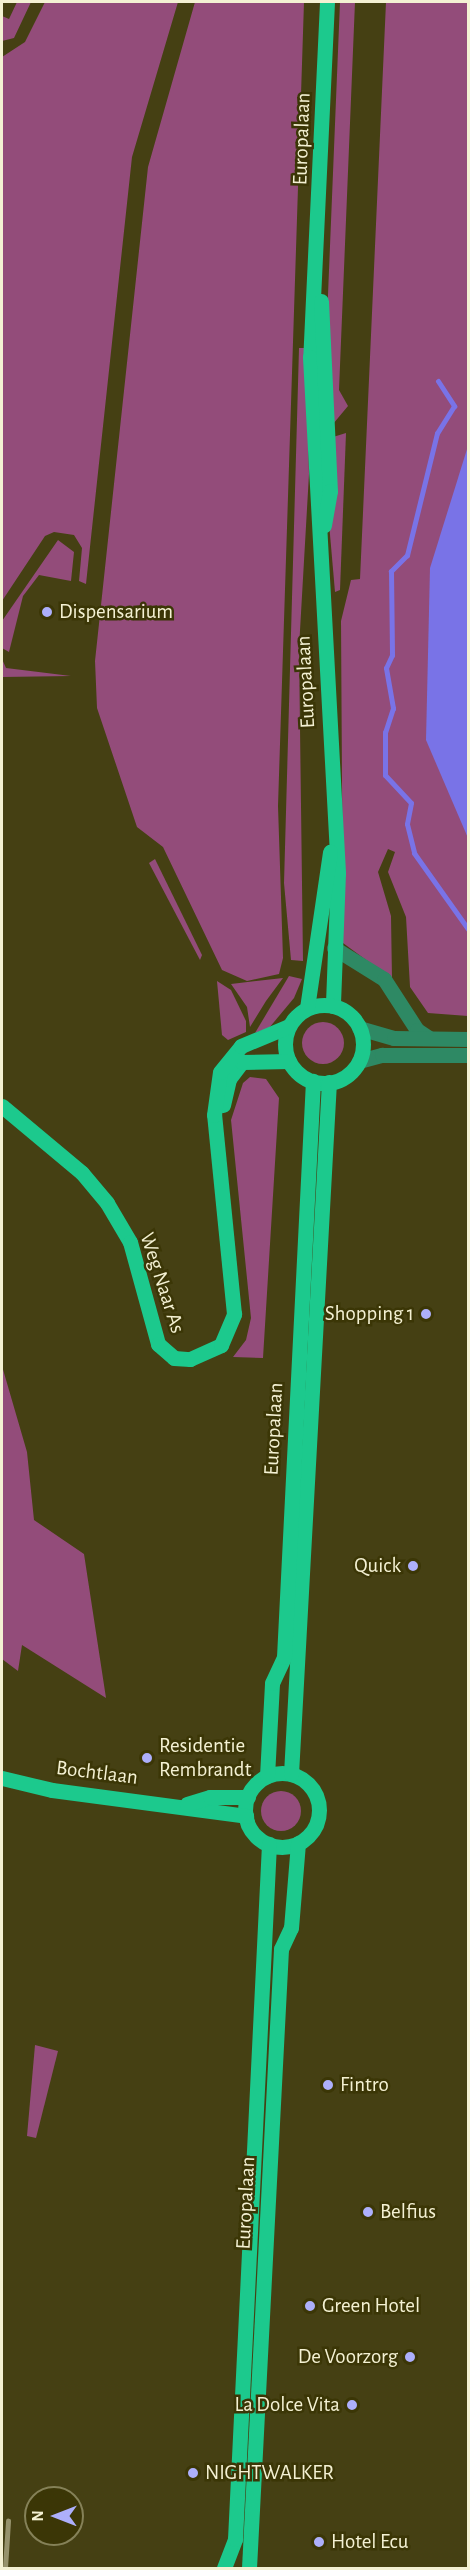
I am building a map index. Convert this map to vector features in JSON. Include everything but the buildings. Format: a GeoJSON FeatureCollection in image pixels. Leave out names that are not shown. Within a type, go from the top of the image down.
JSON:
{"type":"FeatureCollection","features":[{"type":"Feature","properties":{"kind":"main road","name":"Europalaan"},"geometry":{"type":"LineString","coordinates":[[327,2],[318,277],[310,357],[335,816],[333,1006]]}},
{"type":"Feature","properties":{"kind":"main road","name":"Europalaan"},"geometry":{"type":"LineString","coordinates":[[307,1008],[335,816]]}},
{"type":"Feature","properties":{"kind":"main road"},"geometry":{"type":"LineString","coordinates":[[333,1006],[359,1028],[358,1061],[346,1075],[329,1082],[313,1081],[289,1061],[289,1026],[307,1008],[333,1006]]}},
{"type":"Feature","properties":{"kind":"main road","name":"Weg Naar As"},"geometry":{"type":"LineString","coordinates":[[2,1106],[82,1173],[107,1203],[130,1242],[158,1344],[174,1358],[212,1351],[231,1329],[219,1131],[214,1096],[227,1061],[241,1046],[289,1026]]}},
{"type":"Feature","properties":{"kind":"main road","name":"Weg Naar As"},"geometry":{"type":"LineString","coordinates":[[219,1131],[224,1096],[237,1066],[254,1058],[289,1061]]}},
{"type":"Feature","properties":{"kind":"main road","name":"Europalaan"},"geometry":{"type":"LineString","coordinates":[[267,1776],[272,1683],[284,1657],[313,1081]]}},
{"type":"Feature","properties":{"kind":"main road","name":"Europalaan"},"geometry":{"type":"LineString","coordinates":[[291,1774],[329,1082]]}},
{"type":"Feature","properties":{"kind":"main road"},"geometry":{"type":"LineString","coordinates":[[291,1774],[312,1788],[319,1809],[315,1827],[298,1843],[270,1844],[254,1833],[246,1816],[248,1797],[267,1776],[291,1774]]}},
{"type":"Feature","properties":{"kind":"main road","name":"Bochtlaan"},"geometry":{"type":"LineString","coordinates":[[2,1778],[108,1798],[187,1804],[246,1816]]}},
{"type":"Feature","properties":{"kind":"main road","name":"Bochtlaan"},"geometry":{"type":"LineString","coordinates":[[187,1804],[210,1797],[248,1797]]}},
{"type":"Feature","properties":{"kind":"main road","name":"Europalaan"},"geometry":{"type":"LineString","coordinates":[[249,2568],[281,1948],[291,1928],[298,1843]]}},
{"type":"Feature","properties":{"kind":"main road","name":"Europalaan"},"geometry":{"type":"LineString","coordinates":[[225,2568],[236,2527],[270,1844]]}},
{"type":"Feature","properties":{"kind":"street"},"geometry":{"type":"LineString","coordinates":[[334,948],[384,979],[417,1030],[429,1038]]}},
{"type":"Feature","properties":{"kind":"street"},"geometry":{"type":"LineString","coordinates":[[359,1028],[393,1038],[468,1039]]}},
{"type":"Feature","properties":{"kind":"street"},"geometry":{"type":"LineString","coordinates":[[358,1061],[382,1055],[468,1055]]}},
{"type":"Feature","properties":{"kind":"shaded area"},"geometry":{"type":"Polygon","coordinates":[[[17,2],[31,2],[14,38],[2,41],[2,16],[9,19],[17,2]]]}},
{"type":"Feature","properties":{"kind":"shaded area"},"geometry":{"type":"Polygon","coordinates":[[[45,2],[178,2],[132,157],[86,584],[79,581],[82,548],[74,535],[54,532],[45,536],[2,601],[2,57],[25,42],[45,2]]]}},
{"type":"Feature","properties":{"kind":"shaded area"},"geometry":{"type":"Polygon","coordinates":[[[195,2],[304,2],[278,806],[283,958],[279,974],[247,981],[222,970],[163,847],[137,827],[97,708],[95,661],[148,167],[195,2]]]}},
{"type":"Feature","properties":{"kind":"shaded area"},"geometry":{"type":"Polygon","coordinates":[[[340,2],[355,2],[339,390],[348,406],[333,424],[327,319],[340,2]]]}},
{"type":"Feature","properties":{"kind":"shaded area"},"geometry":{"type":"Polygon","coordinates":[[[386,2],[468,2],[468,1016],[428,1013],[410,987],[406,917],[388,872],[395,852],[388,849],[378,872],[391,916],[392,979],[343,943],[341,621],[351,580],[360,579],[386,2]]]}},
{"type":"Feature","properties":{"kind":"shaded area"},"geometry":{"type":"Polygon","coordinates":[[[299,348],[306,348],[309,474],[299,648],[303,961],[291,960],[284,883],[299,348]]]}},
{"type":"Feature","properties":{"kind":"shaded area"},"geometry":{"type":"Polygon","coordinates":[[[346,433],[340,590],[335,592],[329,523],[333,437],[346,433]]]}},
{"type":"Feature","properties":{"kind":"shaded area"},"geometry":{"type":"Polygon","coordinates":[[[468,446],[468,838],[426,740],[430,568],[468,446]]]}},
{"type":"Feature","properties":{"kind":"shaded area"},"geometry":{"type":"Polygon","coordinates":[[[58,540],[74,552],[71,581],[39,575],[23,596],[9,652],[2,648],[2,621],[58,540]]]}},
{"type":"Feature","properties":{"kind":"shaded area"},"geometry":{"type":"Polygon","coordinates":[[[2,659],[6,668],[71,676],[2,677],[2,659]]]}},
{"type":"Feature","properties":{"kind":"shaded area"},"geometry":{"type":"Polygon","coordinates":[[[155,859],[202,955],[200,960],[149,863],[155,859]]]}},
{"type":"Feature","properties":{"kind":"shaded area"},"geometry":{"type":"Polygon","coordinates":[[[289,976],[302,979],[294,998],[269,1028],[255,1033],[289,976]]]}},
{"type":"Feature","properties":{"kind":"shaded area"},"geometry":{"type":"Polygon","coordinates":[[[283,978],[250,1027],[247,1007],[231,984],[283,978]]]}},
{"type":"Feature","properties":{"kind":"shaded area"},"geometry":{"type":"Polygon","coordinates":[[[217,981],[231,990],[246,1021],[246,1032],[228,1040],[222,1035],[217,981]]]}},
{"type":"Feature","properties":{"kind":"shaded area"},"geometry":{"type":"Polygon","coordinates":[[[323,1022],[331,1023],[338,1028],[343,1035],[343,1051],[338,1058],[331,1063],[323,1064],[315,1063],[308,1058],[303,1051],[302,1043],[303,1035],[308,1028],[315,1023],[323,1022]]]}},
{"type":"Feature","properties":{"kind":"shaded area"},"geometry":{"type":"Polygon","coordinates":[[[250,1077],[266,1079],[279,1098],[263,1358],[233,1357],[246,1340],[251,1318],[231,1120],[243,1083],[250,1077]]]}},
{"type":"Feature","properties":{"kind":"shaded area"},"geometry":{"type":"Polygon","coordinates":[[[2,1366],[27,1452],[34,1520],[84,1554],[106,1698],[22,1645],[18,1671],[2,1659],[2,1366]]]}},
{"type":"Feature","properties":{"kind":"shaded area"},"geometry":{"type":"Polygon","coordinates":[[[281,1791],[289,1792],[295,1797],[300,1803],[300,1819],[295,1825],[289,1830],[281,1831],[273,1830],[267,1825],[262,1819],[261,1811],[262,1803],[267,1797],[273,1792],[281,1791]]]}},
{"type":"Feature","properties":{"kind":"shaded area"},"geometry":{"type":"Polygon","coordinates":[[[35,2045],[58,2051],[36,2138],[27,2136],[35,2045]]]}},
{"type":"Feature","properties":{"kind":"waterway"},"geometry":{"type":"LineString","coordinates":[[438,381],[454,406],[437,433],[407,555],[391,571],[392,655],[386,668],[393,708],[385,732],[385,775],[411,803],[407,824],[414,853],[468,929]]}},
{"type":"Feature","properties":{"kind":"railway"},"geometry":{"type":"LineString","coordinates":[[5,2568],[8,2521]]}},
{"type":"Feature","properties":{"kind":"place","name":"Dispensarium"},"geometry":{"type":"Point","coordinates":[47,612]}},
{"type":"Feature","properties":{"kind":"place","name":"Shopping 1"},"geometry":{"type":"Point","coordinates":[426,1314]}},
{"type":"Feature","properties":{"kind":"place","name":"Quick"},"geometry":{"type":"Point","coordinates":[413,1566]}},
{"type":"Feature","properties":{"kind":"place","name":"Residentie Rembrandt"},"geometry":{"type":"Point","coordinates":[147,1758]}},
{"type":"Feature","properties":{"kind":"place","name":"Fintro"},"geometry":{"type":"Point","coordinates":[328,2085]}},
{"type":"Feature","properties":{"kind":"place","name":"Belfius"},"geometry":{"type":"Point","coordinates":[368,2212]}},
{"type":"Feature","properties":{"kind":"place","name":"Green Hotel"},"geometry":{"type":"Point","coordinates":[310,2306]}},
{"type":"Feature","properties":{"kind":"place","name":"De Voorzorg"},"geometry":{"type":"Point","coordinates":[410,2357]}},
{"type":"Feature","properties":{"kind":"place","name":"La Dolce Vita"},"geometry":{"type":"Point","coordinates":[352,2405]}},
{"type":"Feature","properties":{"kind":"place","name":"NIGHTWALKER"},"geometry":{"type":"Point","coordinates":[193,2473]}},
{"type":"Feature","properties":{"kind":"place","name":"Hotel Ecu"},"geometry":{"type":"Point","coordinates":[319,2542]}}]}
